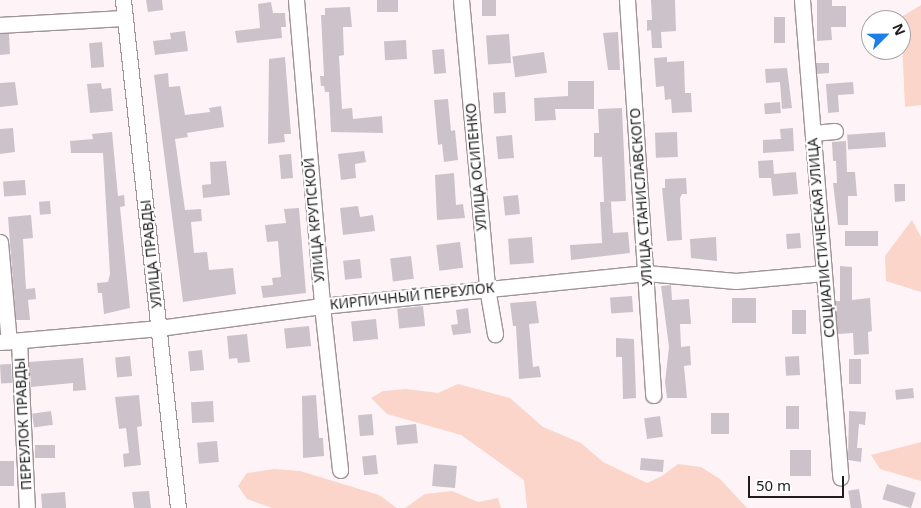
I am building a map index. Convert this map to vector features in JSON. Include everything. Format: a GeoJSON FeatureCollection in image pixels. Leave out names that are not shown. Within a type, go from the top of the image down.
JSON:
{"type":"FeatureCollection","features":[{"type":"Feature","properties":{"kind":"street","name":"УЛИЦА ПРАВДЫ"},"geometry":{"type":"LineString","coordinates":[[123,0],[178,508]]}},
{"type":"Feature","properties":{"kind":"street","name":"УЛИЦА КРУПСКОЙ"},"geometry":{"type":"LineString","coordinates":[[296,0],[322,306],[340,470]]}},
{"type":"Feature","properties":{"kind":"street","name":"УЛИЦА ОСИПЕНКО"},"geometry":{"type":"LineString","coordinates":[[461,0],[487,288],[495,334]]}},
{"type":"Feature","properties":{"kind":"street","name":"УЛИЦА СТАНИСЛАВСКОГО"},"geometry":{"type":"LineString","coordinates":[[628,0],[653,395]]}},
{"type":"Feature","properties":{"kind":"street","name":"СОЦИАЛИСТИЧЕСКАЯ УЛИЦА"},"geometry":{"type":"LineString","coordinates":[[802,0],[840,477]]}},
{"type":"Feature","properties":{"kind":"street"},"geometry":{"type":"LineString","coordinates":[[0,25],[125,18]]}},
{"type":"Feature","properties":{"kind":"street"},"geometry":{"type":"LineString","coordinates":[[813,132],[835,131]]}},
{"type":"Feature","properties":{"kind":"street","name":"ПЕРЕУЛОК ПРАВДЫ"},"geometry":{"type":"LineString","coordinates":[[0,242],[27,508]]}},
{"type":"Feature","properties":{"kind":"street","name":"КИРПИЧНЫЙ ПЕРЕУЛОК"},"geometry":{"type":"LineString","coordinates":[[9,341],[159,328],[322,306],[646,273],[736,281],[824,273]]}},
{"type":"Feature","properties":{"kind":"shaded area"},"geometry":{"type":"Polygon","coordinates":[[[921,5],[921,105],[905,107],[903,60],[911,60],[911,11],[921,5]]]}},
{"type":"Feature","properties":{"kind":"shaded area"},"geometry":{"type":"Polygon","coordinates":[[[912,220],[921,237],[921,292],[886,281],[885,256],[912,220]]]}},
{"type":"Feature","properties":{"kind":"shaded area"},"geometry":{"type":"Polygon","coordinates":[[[458,384],[510,398],[543,427],[581,443],[603,462],[647,483],[662,476],[678,464],[701,467],[720,479],[747,508],[527,508],[524,480],[461,435],[387,414],[371,398],[383,391],[406,389],[438,393],[458,384]]]}},
{"type":"Feature","properties":{"kind":"shaded area"},"geometry":{"type":"Polygon","coordinates":[[[921,442],[921,481],[880,469],[871,455],[921,442]]]}},
{"type":"Feature","properties":{"kind":"shaded area"},"geometry":{"type":"Polygon","coordinates":[[[274,469],[300,471],[379,495],[397,508],[272,508],[247,499],[238,486],[247,473],[274,469]]]}},
{"type":"Feature","properties":{"kind":"shaded area"},"geometry":{"type":"Polygon","coordinates":[[[452,491],[478,502],[498,498],[501,508],[405,508],[425,494],[452,491]]]}},
{"type":"Feature","properties":{"kind":"building"},"geometry":{"type":"Polygon","coordinates":[[[146,0],[162,0],[163,10],[148,12],[146,0]]]}},
{"type":"Feature","properties":{"kind":"building"},"geometry":{"type":"Polygon","coordinates":[[[377,0],[398,0],[398,12],[377,12],[377,0]]]}},
{"type":"Feature","properties":{"kind":"building"},"geometry":{"type":"Polygon","coordinates":[[[482,0],[496,0],[496,16],[482,16],[482,0]]]}},
{"type":"Feature","properties":{"kind":"building"},"geometry":{"type":"Polygon","coordinates":[[[651,0],[675,0],[676,31],[661,32],[662,48],[652,48],[651,30],[647,31],[647,20],[652,20],[651,0]]]}},
{"type":"Feature","properties":{"kind":"building"},"geometry":{"type":"Polygon","coordinates":[[[817,0],[832,0],[832,6],[846,6],[846,27],[831,27],[832,40],[817,41],[817,0]]]}},
{"type":"Feature","properties":{"kind":"building"},"geometry":{"type":"Polygon","coordinates":[[[271,2],[273,13],[285,13],[286,27],[281,27],[282,38],[237,43],[235,31],[260,28],[258,4],[271,2]]]}},
{"type":"Feature","properties":{"kind":"building"},"geometry":{"type":"Polygon","coordinates":[[[350,7],[352,27],[343,27],[344,55],[339,56],[342,109],[352,108],[353,119],[382,116],[383,133],[331,132],[329,92],[325,92],[324,86],[321,86],[320,76],[324,76],[321,15],[325,15],[325,8],[350,7]]]}},
{"type":"Feature","properties":{"kind":"building"},"geometry":{"type":"Polygon","coordinates":[[[774,17],[785,17],[785,43],[774,43],[774,17]]]}},
{"type":"Feature","properties":{"kind":"building"},"geometry":{"type":"Polygon","coordinates":[[[185,31],[188,51],[155,55],[153,41],[171,39],[170,33],[185,31]]]}},
{"type":"Feature","properties":{"kind":"building"},"geometry":{"type":"Polygon","coordinates":[[[618,32],[620,70],[608,70],[603,33],[618,32]]]}},
{"type":"Feature","properties":{"kind":"building"},"geometry":{"type":"Polygon","coordinates":[[[0,34],[9,34],[10,54],[0,55],[0,34]]]}},
{"type":"Feature","properties":{"kind":"building"},"geometry":{"type":"Polygon","coordinates":[[[509,34],[511,63],[488,65],[486,36],[509,34]]]}},
{"type":"Feature","properties":{"kind":"building"},"geometry":{"type":"Polygon","coordinates":[[[406,40],[407,59],[385,60],[384,41],[406,40]]]}},
{"type":"Feature","properties":{"kind":"building"},"geometry":{"type":"Polygon","coordinates":[[[102,42],[104,67],[91,68],[89,43],[102,42]]]}},
{"type":"Feature","properties":{"kind":"building"},"geometry":{"type":"Polygon","coordinates":[[[444,49],[446,73],[434,74],[432,50],[444,49]]]}},
{"type":"Feature","properties":{"kind":"building"},"geometry":{"type":"Polygon","coordinates":[[[544,52],[547,73],[515,77],[512,56],[544,52]]]}},
{"type":"Feature","properties":{"kind":"building"},"geometry":{"type":"Polygon","coordinates":[[[285,57],[291,134],[284,134],[285,142],[268,144],[269,59],[285,57]]]}},
{"type":"Feature","properties":{"kind":"building"},"geometry":{"type":"Polygon","coordinates":[[[667,57],[667,62],[684,61],[685,93],[691,93],[692,112],[672,113],[671,99],[665,100],[664,86],[656,87],[654,58],[667,57]]]}},
{"type":"Feature","properties":{"kind":"building"},"geometry":{"type":"Polygon","coordinates":[[[816,63],[829,63],[829,73],[817,74],[816,63]]]}},
{"type":"Feature","properties":{"kind":"building"},"geometry":{"type":"Polygon","coordinates":[[[787,68],[792,108],[782,109],[780,82],[766,83],[765,69],[787,68]]]}},
{"type":"Feature","properties":{"kind":"building"},"geometry":{"type":"Polygon","coordinates":[[[168,73],[169,87],[180,86],[185,115],[210,112],[209,108],[221,106],[224,127],[187,133],[188,137],[175,139],[185,210],[201,209],[202,221],[191,222],[194,253],[207,252],[209,270],[233,268],[236,294],[183,302],[154,75],[168,73]]]}},
{"type":"Feature","properties":{"kind":"building"},"geometry":{"type":"Polygon","coordinates":[[[568,81],[594,81],[594,109],[555,109],[556,120],[535,121],[534,98],[568,96],[568,81]]]}},
{"type":"Feature","properties":{"kind":"building"},"geometry":{"type":"Polygon","coordinates":[[[15,82],[18,105],[0,107],[0,83],[15,82]]]}},
{"type":"Feature","properties":{"kind":"building"},"geometry":{"type":"Polygon","coordinates":[[[853,82],[854,94],[838,95],[839,112],[828,113],[826,84],[853,82]]]}},
{"type":"Feature","properties":{"kind":"building"},"geometry":{"type":"Polygon","coordinates":[[[101,83],[102,89],[111,88],[113,111],[90,113],[87,84],[101,83]]]}},
{"type":"Feature","properties":{"kind":"building"},"geometry":{"type":"Polygon","coordinates":[[[505,92],[506,113],[494,114],[493,93],[505,92]]]}},
{"type":"Feature","properties":{"kind":"building"},"geometry":{"type":"Polygon","coordinates":[[[448,99],[451,131],[455,130],[458,160],[444,162],[442,144],[438,145],[434,100],[448,99]]]}},
{"type":"Feature","properties":{"kind":"building"},"geometry":{"type":"Polygon","coordinates":[[[780,102],[781,113],[765,114],[764,103],[780,102]]]}},
{"type":"Feature","properties":{"kind":"building"},"geometry":{"type":"Polygon","coordinates":[[[622,108],[626,201],[604,202],[602,157],[594,157],[594,133],[599,133],[598,109],[622,108]]]}},
{"type":"Feature","properties":{"kind":"building"},"geometry":{"type":"Polygon","coordinates":[[[13,128],[15,152],[0,154],[0,129],[13,128]]]}},
{"type":"Feature","properties":{"kind":"building"},"geometry":{"type":"Polygon","coordinates":[[[793,128],[794,151],[763,153],[763,140],[781,139],[780,129],[793,128]]]}},
{"type":"Feature","properties":{"kind":"building"},"geometry":{"type":"Polygon","coordinates":[[[112,132],[118,196],[124,195],[125,206],[120,207],[130,308],[104,314],[102,293],[98,293],[97,283],[108,282],[110,274],[103,153],[71,153],[70,141],[93,139],[92,134],[112,132]]]}},
{"type":"Feature","properties":{"kind":"building"},"geometry":{"type":"Polygon","coordinates":[[[677,132],[678,157],[656,158],[655,133],[677,132]]]}},
{"type":"Feature","properties":{"kind":"building"},"geometry":{"type":"Polygon","coordinates":[[[885,132],[886,147],[848,150],[847,135],[885,132]]]}},
{"type":"Feature","properties":{"kind":"building"},"geometry":{"type":"Polygon","coordinates":[[[512,135],[514,158],[498,159],[496,136],[512,135]]]}},
{"type":"Feature","properties":{"kind":"building"},"geometry":{"type":"Polygon","coordinates":[[[846,141],[847,172],[855,172],[857,196],[848,196],[848,225],[838,225],[833,183],[837,183],[836,161],[833,161],[832,142],[846,141]]]}},
{"type":"Feature","properties":{"kind":"building"},"geometry":{"type":"Polygon","coordinates":[[[364,151],[366,162],[355,164],[356,178],[341,180],[338,154],[364,151]]]}},
{"type":"Feature","properties":{"kind":"building"},"geometry":{"type":"Polygon","coordinates":[[[291,154],[293,178],[281,179],[279,155],[291,154]]]}},
{"type":"Feature","properties":{"kind":"building"},"geometry":{"type":"Polygon","coordinates":[[[773,160],[774,174],[796,172],[798,194],[773,196],[771,178],[759,178],[758,161],[773,160]]]}},
{"type":"Feature","properties":{"kind":"building"},"geometry":{"type":"Polygon","coordinates":[[[226,161],[230,195],[203,198],[202,185],[211,184],[210,162],[226,161]]]}},
{"type":"Feature","properties":{"kind":"building"},"geometry":{"type":"Polygon","coordinates":[[[454,173],[456,205],[463,204],[465,218],[437,220],[435,175],[454,173]]]}},
{"type":"Feature","properties":{"kind":"building"},"geometry":{"type":"Polygon","coordinates":[[[686,178],[687,194],[682,194],[680,198],[682,240],[667,241],[662,188],[665,188],[665,179],[686,178]]]}},
{"type":"Feature","properties":{"kind":"building"},"geometry":{"type":"Polygon","coordinates":[[[25,180],[26,195],[4,196],[3,182],[25,180]]]}},
{"type":"Feature","properties":{"kind":"building"},"geometry":{"type":"Polygon","coordinates":[[[894,184],[905,184],[905,201],[895,202],[894,184]]]}},
{"type":"Feature","properties":{"kind":"building"},"geometry":{"type":"Polygon","coordinates":[[[518,195],[520,214],[505,215],[503,197],[518,195]]]}},
{"type":"Feature","properties":{"kind":"building"},"geometry":{"type":"Polygon","coordinates":[[[50,201],[51,214],[40,215],[39,202],[50,201]]]}},
{"type":"Feature","properties":{"kind":"building"},"geometry":{"type":"Polygon","coordinates":[[[600,202],[611,202],[613,233],[628,232],[630,253],[571,260],[570,245],[602,243],[600,202]]]}},
{"type":"Feature","properties":{"kind":"building"},"geometry":{"type":"Polygon","coordinates":[[[358,206],[360,217],[373,215],[375,231],[343,235],[340,208],[358,206]]]}},
{"type":"Feature","properties":{"kind":"building"},"geometry":{"type":"Polygon","coordinates":[[[299,208],[306,293],[263,298],[261,286],[273,285],[272,278],[281,277],[278,241],[267,242],[265,225],[286,223],[284,209],[299,208]]]}},
{"type":"Feature","properties":{"kind":"building"},"geometry":{"type":"Polygon","coordinates":[[[31,215],[33,238],[23,239],[26,289],[35,288],[36,299],[28,300],[30,320],[16,320],[8,217],[31,215]]]}},
{"type":"Feature","properties":{"kind":"building"},"geometry":{"type":"Polygon","coordinates":[[[845,231],[878,231],[878,246],[845,246],[845,231]]]}},
{"type":"Feature","properties":{"kind":"building"},"geometry":{"type":"Polygon","coordinates":[[[800,233],[801,248],[787,249],[786,234],[800,233]]]}},
{"type":"Feature","properties":{"kind":"building"},"geometry":{"type":"Polygon","coordinates":[[[532,237],[534,263],[510,265],[508,239],[532,237]]]}},
{"type":"Feature","properties":{"kind":"building"},"geometry":{"type":"Polygon","coordinates":[[[716,237],[717,261],[691,258],[690,239],[716,237]]]}},
{"type":"Feature","properties":{"kind":"building"},"geometry":{"type":"Polygon","coordinates":[[[460,242],[463,268],[439,271],[436,245],[460,242]]]}},
{"type":"Feature","properties":{"kind":"building"},"geometry":{"type":"Polygon","coordinates":[[[411,256],[414,279],[393,281],[390,259],[411,256]]]}},
{"type":"Feature","properties":{"kind":"building"},"geometry":{"type":"Polygon","coordinates":[[[360,259],[362,278],[345,280],[343,261],[360,259]]]}},
{"type":"Feature","properties":{"kind":"building"},"geometry":{"type":"Polygon","coordinates":[[[840,266],[852,267],[852,300],[870,298],[872,331],[868,332],[869,354],[854,355],[853,333],[838,334],[835,301],[840,301],[840,266]]]}},
{"type":"Feature","properties":{"kind":"building"},"geometry":{"type":"Polygon","coordinates":[[[671,285],[672,300],[689,299],[691,324],[680,324],[681,347],[690,346],[691,365],[684,366],[687,398],[667,398],[665,382],[669,347],[661,286],[671,285]]]}},
{"type":"Feature","properties":{"kind":"building"},"geometry":{"type":"Polygon","coordinates":[[[632,296],[633,312],[611,313],[610,298],[632,296]]]}},
{"type":"Feature","properties":{"kind":"building"},"geometry":{"type":"Polygon","coordinates":[[[732,298],[756,298],[756,323],[732,323],[732,298]]]}},
{"type":"Feature","properties":{"kind":"building"},"geometry":{"type":"Polygon","coordinates":[[[536,301],[539,323],[529,324],[533,367],[539,366],[541,377],[519,379],[516,326],[513,326],[510,303],[536,301]]]}},
{"type":"Feature","properties":{"kind":"building"},"geometry":{"type":"Polygon","coordinates":[[[423,306],[425,326],[399,329],[397,309],[423,306]]]}},
{"type":"Feature","properties":{"kind":"building"},"geometry":{"type":"Polygon","coordinates":[[[468,308],[471,333],[453,335],[451,325],[458,324],[456,310],[468,308]]]}},
{"type":"Feature","properties":{"kind":"building"},"geometry":{"type":"Polygon","coordinates":[[[792,310],[806,310],[806,334],[792,334],[792,310]]]}},
{"type":"Feature","properties":{"kind":"building"},"geometry":{"type":"Polygon","coordinates":[[[376,319],[378,339],[353,342],[351,322],[376,319]]]}},
{"type":"Feature","properties":{"kind":"building"},"geometry":{"type":"Polygon","coordinates":[[[309,326],[311,346],[286,349],[284,329],[309,326]]]}},
{"type":"Feature","properties":{"kind":"building"},"geometry":{"type":"Polygon","coordinates":[[[247,334],[250,362],[238,363],[237,358],[229,359],[227,336],[247,334]]]}},
{"type":"Feature","properties":{"kind":"building"},"geometry":{"type":"Polygon","coordinates":[[[616,338],[634,339],[636,398],[623,399],[622,357],[616,357],[616,338]]]}},
{"type":"Feature","properties":{"kind":"building"},"geometry":{"type":"Polygon","coordinates":[[[202,350],[204,370],[190,371],[188,351],[202,350]]]}},
{"type":"Feature","properties":{"kind":"building"},"geometry":{"type":"Polygon","coordinates":[[[130,356],[132,376],[117,377],[115,358],[130,356]]]}},
{"type":"Feature","properties":{"kind":"building"},"geometry":{"type":"Polygon","coordinates":[[[799,356],[800,375],[786,376],[785,357],[799,356]]]}},
{"type":"Feature","properties":{"kind":"building"},"geometry":{"type":"Polygon","coordinates":[[[83,358],[86,390],[73,391],[73,383],[31,387],[29,362],[83,358]]]}},
{"type":"Feature","properties":{"kind":"building"},"geometry":{"type":"Polygon","coordinates":[[[849,359],[861,359],[861,384],[849,384],[849,359]]]}},
{"type":"Feature","properties":{"kind":"building"},"geometry":{"type":"Polygon","coordinates":[[[11,364],[12,383],[1,384],[0,365],[11,364]]]}},
{"type":"Feature","properties":{"kind":"building"},"geometry":{"type":"Polygon","coordinates":[[[913,388],[914,398],[896,400],[895,390],[913,388]]]}},
{"type":"Feature","properties":{"kind":"building"},"geometry":{"type":"Polygon","coordinates":[[[139,395],[142,426],[137,427],[141,465],[124,467],[123,454],[129,453],[126,428],[119,429],[115,397],[139,395]]]}},
{"type":"Feature","properties":{"kind":"building"},"geometry":{"type":"Polygon","coordinates":[[[316,395],[319,438],[323,438],[324,456],[303,458],[302,396],[316,395]]]}},
{"type":"Feature","properties":{"kind":"building"},"geometry":{"type":"Polygon","coordinates":[[[213,401],[214,422],[192,423],[191,402],[213,401]]]}},
{"type":"Feature","properties":{"kind":"building"},"geometry":{"type":"Polygon","coordinates":[[[786,406],[799,406],[799,429],[786,429],[786,406]]]}},
{"type":"Feature","properties":{"kind":"building"},"geometry":{"type":"Polygon","coordinates":[[[51,411],[53,425],[34,428],[32,414],[51,411]]]}},
{"type":"Feature","properties":{"kind":"building"},"geometry":{"type":"Polygon","coordinates":[[[849,411],[866,412],[865,425],[859,424],[857,448],[862,448],[861,462],[848,460],[849,411]]]}},
{"type":"Feature","properties":{"kind":"building"},"geometry":{"type":"Polygon","coordinates":[[[711,413],[729,413],[729,434],[711,434],[711,413]]]}},
{"type":"Feature","properties":{"kind":"building"},"geometry":{"type":"Polygon","coordinates":[[[372,414],[374,435],[360,436],[358,415],[372,414]]]}},
{"type":"Feature","properties":{"kind":"building"},"geometry":{"type":"Polygon","coordinates":[[[660,416],[663,437],[647,439],[644,418],[660,416]]]}},
{"type":"Feature","properties":{"kind":"building"},"geometry":{"type":"Polygon","coordinates":[[[416,424],[418,443],[397,445],[395,426],[416,424]]]}},
{"type":"Feature","properties":{"kind":"building"},"geometry":{"type":"Polygon","coordinates":[[[217,441],[219,462],[199,464],[197,443],[217,441]]]}},
{"type":"Feature","properties":{"kind":"building"},"geometry":{"type":"Polygon","coordinates":[[[35,445],[55,445],[55,458],[35,458],[35,445]]]}},
{"type":"Feature","properties":{"kind":"building"},"geometry":{"type":"Polygon","coordinates":[[[790,450],[811,450],[811,476],[790,476],[790,450]]]}},
{"type":"Feature","properties":{"kind":"building"},"geometry":{"type":"Polygon","coordinates":[[[376,455],[378,474],[364,475],[362,456],[376,455]]]}},
{"type":"Feature","properties":{"kind":"building"},"geometry":{"type":"Polygon","coordinates":[[[641,458],[664,460],[663,472],[640,470],[641,458]]]}},
{"type":"Feature","properties":{"kind":"building"},"geometry":{"type":"Polygon","coordinates":[[[0,461],[14,461],[14,486],[0,486],[0,461]]]}},
{"type":"Feature","properties":{"kind":"building"},"geometry":{"type":"Polygon","coordinates":[[[434,464],[457,466],[455,488],[432,486],[434,464]]]}},
{"type":"Feature","properties":{"kind":"building"},"geometry":{"type":"Polygon","coordinates":[[[887,484],[916,493],[911,508],[882,499],[887,484]]]}},
{"type":"Feature","properties":{"kind":"building"},"geometry":{"type":"Polygon","coordinates":[[[859,489],[862,508],[851,508],[848,491],[859,489]]]}},
{"type":"Feature","properties":{"kind":"building"},"geometry":{"type":"Polygon","coordinates":[[[149,491],[151,508],[134,508],[132,492],[149,491]]]}},
{"type":"Feature","properties":{"kind":"building"},"geometry":{"type":"Polygon","coordinates":[[[65,492],[66,508],[42,508],[41,494],[65,492]]]}}]}
